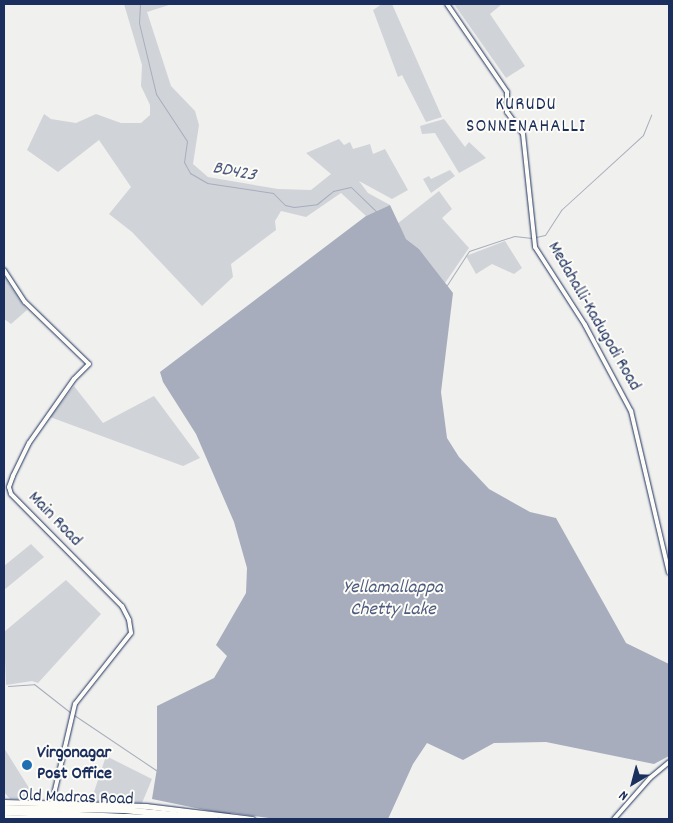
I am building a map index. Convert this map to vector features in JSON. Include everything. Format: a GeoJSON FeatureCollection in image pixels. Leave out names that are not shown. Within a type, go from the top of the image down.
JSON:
{"type":"FeatureCollection","features":[{"type":"Feature","properties":{"kind":"highway","name":"Old Madras Road"},"geometry":{"type":"LineString","coordinates":[[4,808],[124,810],[214,817]]}},
{"type":"Feature","properties":{"kind":"highway","name":"Old Madras Road"},"geometry":{"type":"LineString","coordinates":[[4,812],[178,819]]}},
{"type":"Feature","properties":{"kind":"main road"},"geometry":{"type":"LineString","coordinates":[[4,802],[146,806],[214,817],[252,819]]}},
{"type":"Feature","properties":{"kind":"main road"},"geometry":{"type":"LineString","coordinates":[[4,818],[126,819]]}},
{"type":"Feature","properties":{"kind":"street","name":"Medahalli-Kadugodi Road"},"geometry":{"type":"LineString","coordinates":[[447,4],[507,92],[507,112],[523,134],[535,247],[585,325],[631,411],[669,573]]}},
{"type":"Feature","properties":{"kind":"street","name":"Main Road"},"geometry":{"type":"LineString","coordinates":[[4,270],[25,302],[89,364],[74,379],[29,443],[11,482],[11,494],[122,606],[131,627],[129,640],[75,704],[52,802]]}},
{"type":"Feature","properties":{"kind":"street"},"geometry":{"type":"LineString","coordinates":[[614,819],[650,778],[669,762]]}},
{"type":"Feature","properties":{"kind":"shaded area"},"geometry":{"type":"Polygon","coordinates":[[[124,4],[172,4],[147,12],[171,86],[195,111],[199,125],[193,164],[208,177],[278,189],[311,190],[331,174],[306,153],[339,139],[344,145],[350,142],[353,149],[370,144],[373,154],[385,149],[408,190],[392,199],[359,181],[368,193],[390,205],[366,216],[341,193],[306,217],[281,211],[275,221],[276,230],[231,264],[233,277],[202,306],[132,232],[109,214],[131,187],[99,140],[58,172],[27,150],[44,114],[51,119],[76,123],[96,114],[121,123],[141,123],[150,115],[150,105],[141,86],[142,65],[124,4]]]}},
{"type":"Feature","properties":{"kind":"shaded area"},"geometry":{"type":"Polygon","coordinates":[[[382,4],[392,4],[442,117],[426,122],[402,75],[398,77],[373,10],[382,4]]]}},
{"type":"Feature","properties":{"kind":"shaded area"},"geometry":{"type":"Polygon","coordinates":[[[454,4],[502,4],[490,14],[525,66],[506,78],[454,4]]]}},
{"type":"Feature","properties":{"kind":"shaded area"},"geometry":{"type":"Polygon","coordinates":[[[444,119],[465,147],[469,142],[486,158],[459,173],[435,133],[422,134],[420,126],[444,119]]]}},
{"type":"Feature","properties":{"kind":"shaded area"},"geometry":{"type":"Polygon","coordinates":[[[450,170],[455,176],[431,193],[423,179],[429,176],[431,179],[450,170]]]}},
{"type":"Feature","properties":{"kind":"shaded area"},"geometry":{"type":"Polygon","coordinates":[[[439,191],[452,209],[442,218],[469,248],[445,283],[419,249],[406,239],[397,224],[439,191]]]}},
{"type":"Feature","properties":{"kind":"shaded area"},"geometry":{"type":"Polygon","coordinates":[[[505,241],[522,268],[514,274],[492,264],[476,274],[466,256],[505,241]]]}},
{"type":"Feature","properties":{"kind":"shaded area"},"geometry":{"type":"Polygon","coordinates":[[[4,276],[27,310],[11,324],[4,319],[4,276]]]}},
{"type":"Feature","properties":{"kind":"shaded area"},"geometry":{"type":"Polygon","coordinates":[[[74,386],[103,423],[154,396],[200,458],[183,466],[50,417],[74,386]]]}},
{"type":"Feature","properties":{"kind":"shaded area"},"geometry":{"type":"Polygon","coordinates":[[[31,544],[44,557],[4,590],[4,566],[31,544]]]}},
{"type":"Feature","properties":{"kind":"shaded area"},"geometry":{"type":"Polygon","coordinates":[[[66,580],[101,614],[38,683],[32,681],[6,685],[4,632],[66,580]]]}},
{"type":"Feature","properties":{"kind":"shaded area"},"geometry":{"type":"Polygon","coordinates":[[[4,748],[36,799],[10,799],[4,792],[4,748]]]}},
{"type":"Feature","properties":{"kind":"shaded area"},"geometry":{"type":"Polygon","coordinates":[[[106,756],[152,779],[142,803],[91,801],[106,756]]]}},
{"type":"Feature","properties":{"kind":"water","name":"Yellamallappa Chetty Lake"},"geometry":{"type":"Polygon","coordinates":[[[390,205],[406,239],[419,249],[453,293],[441,392],[447,438],[459,457],[489,489],[530,512],[556,518],[626,643],[669,664],[669,756],[654,764],[546,742],[494,743],[463,760],[427,743],[413,764],[388,819],[276,819],[231,813],[229,819],[214,819],[215,812],[152,799],[157,768],[157,706],[214,678],[227,656],[216,645],[246,593],[247,568],[234,522],[196,434],[163,382],[160,372],[366,216],[390,205]]]}},
{"type":"Feature","properties":{"kind":"waterway","name":"BD423"},"geometry":{"type":"LineString","coordinates":[[140,4],[139,23],[156,94],[187,141],[184,162],[190,173],[207,183],[273,193],[285,205],[294,207],[317,204],[333,191],[351,187],[376,211]]}},
{"type":"Feature","properties":{"kind":"waterway"},"geometry":{"type":"LineString","coordinates":[[536,237],[545,235],[561,210],[643,135],[651,115]]}},
{"type":"Feature","properties":{"kind":"waterway"},"geometry":{"type":"LineString","coordinates":[[447,285],[469,251],[514,236],[532,238]]}},
{"type":"Feature","properties":{"kind":"waterway"},"geometry":{"type":"LineString","coordinates":[[8,686],[34,684],[71,713]]}},
{"type":"Feature","properties":{"kind":"waterway"},"geometry":{"type":"LineString","coordinates":[[74,715],[156,770]]}},
{"type":"Feature","properties":{"kind":"place","name":"Virgonagar Post Office"},"geometry":{"type":"Point","coordinates":[27,765]}},
{"type":"Feature","properties":{"kind":"district","name":"KURUDU SONNENAHALLI"},"geometry":{"type":"Point","coordinates":[526,117]}}]}
